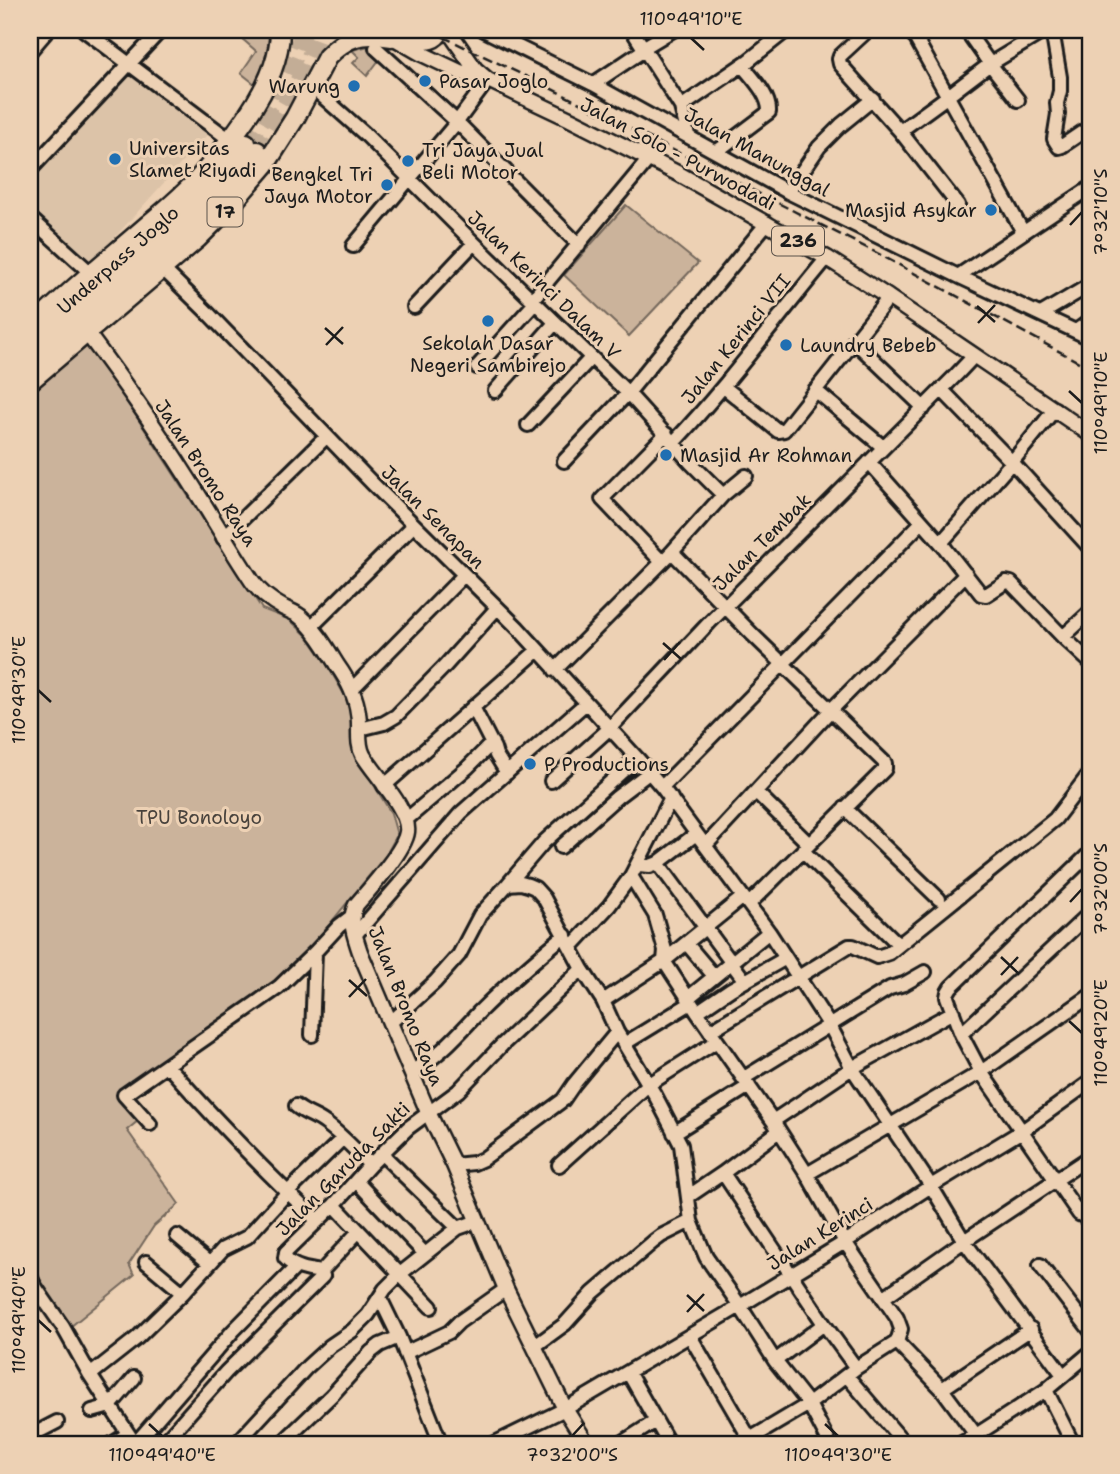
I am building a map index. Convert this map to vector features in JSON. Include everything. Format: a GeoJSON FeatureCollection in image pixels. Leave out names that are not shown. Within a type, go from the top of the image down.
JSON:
{"type":"FeatureCollection","features":[{"type":"Feature","properties":{"kind":"highway","name":"17"},"geometry":{"type":"LineString","coordinates":[[30,330],[199,178],[245,145],[254,107],[278,51],[280,30]]}},
{"type":"Feature","properties":{"kind":"highway","name":"17"},"geometry":{"type":"LineString","coordinates":[[30,381],[197,239],[229,207],[265,165],[295,118],[327,57],[354,36],[392,36]]}},
{"type":"Feature","properties":{"kind":"highway","name":"Underpass Joglo"},"geometry":{"type":"LineString","coordinates":[[30,346],[166,230],[215,183],[245,145]]}},
{"type":"Feature","properties":{"kind":"highway","name":"Underpass Joglo"},"geometry":{"type":"LineString","coordinates":[[30,366],[222,194],[245,145]]}},
{"type":"Feature","properties":{"kind":"main road"},"geometry":{"type":"LineString","coordinates":[[392,36],[434,41],[443,30]]}},
{"type":"Feature","properties":{"kind":"main road","name":"Jalan Solo - Purwodadi"},"geometry":{"type":"LineString","coordinates":[[448,30],[475,69],[488,80]]}},
{"type":"Feature","properties":{"kind":"main road","name":"Jalan Solo - Purwodadi"},"geometry":{"type":"LineString","coordinates":[[392,36],[422,54],[460,72],[488,80],[649,159],[767,223],[888,297],[1090,434]]}},
{"type":"Feature","properties":{"kind":"main road","name":"Jalan Bromo Raya"},"geometry":{"type":"LineString","coordinates":[[87,333],[187,477],[252,581],[263,594],[301,616],[311,626],[351,690],[359,714],[359,746],[362,753],[407,819],[407,832],[401,849],[356,905],[352,916],[355,935],[410,1071],[454,1165],[506,1289],[565,1409],[587,1444]]}},
{"type":"Feature","properties":{"kind":"street"},"geometry":{"type":"LineString","coordinates":[[30,51],[48,30]]}},
{"type":"Feature","properties":{"kind":"street"},"geometry":{"type":"LineString","coordinates":[[84,30],[245,145]]}},
{"type":"Feature","properties":{"kind":"street"},"geometry":{"type":"LineString","coordinates":[[30,170],[161,30]]}},
{"type":"Feature","properties":{"kind":"street","name":"Jalan Manunggal"},"geometry":{"type":"LineString","coordinates":[[485,30],[593,84],[788,192],[1090,338]]}},
{"type":"Feature","properties":{"kind":"street"},"geometry":{"type":"LineString","coordinates":[[632,30],[681,107],[688,135]]}},
{"type":"Feature","properties":{"kind":"street"},"geometry":{"type":"LineString","coordinates":[[593,84],[673,30]]}},
{"type":"Feature","properties":{"kind":"street"},"geometry":{"type":"LineString","coordinates":[[681,107],[787,30]]}},
{"type":"Feature","properties":{"kind":"street"},"geometry":{"type":"LineString","coordinates":[[868,30],[840,56],[840,64],[900,131],[958,205]]}},
{"type":"Feature","properties":{"kind":"street"},"geometry":{"type":"LineString","coordinates":[[911,30],[1023,232]]}},
{"type":"Feature","properties":{"kind":"street"},"geometry":{"type":"LineString","coordinates":[[966,30],[1018,100]]}},
{"type":"Feature","properties":{"kind":"street"},"geometry":{"type":"LineString","coordinates":[[900,131],[990,64],[1046,30]]}},
{"type":"Feature","properties":{"kind":"street"},"geometry":{"type":"LineString","coordinates":[[1052,30],[1060,77],[1055,142],[1059,147],[1062,146],[1090,127]]}},
{"type":"Feature","properties":{"kind":"street"},"geometry":{"type":"LineString","coordinates":[[376,48],[457,122],[579,244]]}},
{"type":"Feature","properties":{"kind":"street"},"geometry":{"type":"LineString","coordinates":[[716,152],[769,112],[767,99],[742,65]]}},
{"type":"Feature","properties":{"kind":"street"},"geometry":{"type":"LineString","coordinates":[[353,246],[410,180],[488,80]]}},
{"type":"Feature","properties":{"kind":"street","name":"Jalan Kerinci Dalam V"},"geometry":{"type":"LineString","coordinates":[[312,86],[366,135],[628,393],[723,495]]}},
{"type":"Feature","properties":{"kind":"street"},"geometry":{"type":"LineString","coordinates":[[788,192],[819,147],[873,99]]}},
{"type":"Feature","properties":{"kind":"street"},"geometry":{"type":"LineString","coordinates":[[477,367],[649,159]]}},
{"type":"Feature","properties":{"kind":"street"},"geometry":{"type":"LineString","coordinates":[[958,276],[1090,188]]}},
{"type":"Feature","properties":{"kind":"street"},"geometry":{"type":"LineString","coordinates":[[32,223],[92,274]]}},
{"type":"Feature","properties":{"kind":"street"},"geometry":{"type":"LineString","coordinates":[[564,461],[628,393],[767,223]]}},
{"type":"Feature","properties":{"kind":"street"},"geometry":{"type":"LineString","coordinates":[[414,307],[474,243]]}},
{"type":"Feature","properties":{"kind":"street","name":"Jalan Kerinci VII"},"geometry":{"type":"LineString","coordinates":[[662,562],[602,499],[724,387],[754,346],[827,258]]}},
{"type":"Feature","properties":{"kind":"street","name":"Jalan Senapan"},"geometry":{"type":"LineString","coordinates":[[163,268],[538,650],[650,772],[769,932],[830,1026],[852,1068],[931,1186],[964,1241],[1063,1375]]}},
{"type":"Feature","properties":{"kind":"street"},"geometry":{"type":"LineString","coordinates":[[1041,314],[1090,285]]}},
{"type":"Feature","properties":{"kind":"street"},"geometry":{"type":"LineString","coordinates":[[724,387],[779,431],[784,430],[888,297]]}},
{"type":"Feature","properties":{"kind":"street"},"geometry":{"type":"LineString","coordinates":[[1076,331],[1090,321]]}},
{"type":"Feature","properties":{"kind":"street"},"geometry":{"type":"LineString","coordinates":[[495,391],[555,323]]}},
{"type":"Feature","properties":{"kind":"street"},"geometry":{"type":"LineString","coordinates":[[853,341],[924,408]]}},
{"type":"Feature","properties":{"kind":"street","name":"Jalan Tembak"},"geometry":{"type":"LineString","coordinates":[[551,781],[610,728],[974,356]]}},
{"type":"Feature","properties":{"kind":"street"},"geometry":{"type":"LineString","coordinates":[[528,425],[591,358]]}},
{"type":"Feature","properties":{"kind":"street"},"geometry":{"type":"LineString","coordinates":[[814,390],[883,447]]}},
{"type":"Feature","properties":{"kind":"street"},"geometry":{"type":"LineString","coordinates":[[942,390],[1090,548]]}},
{"type":"Feature","properties":{"kind":"street"},"geometry":{"type":"LineString","coordinates":[[941,543],[1055,409]]}},
{"type":"Feature","properties":{"kind":"street"},"geometry":{"type":"LineString","coordinates":[[223,538],[326,436]]}},
{"type":"Feature","properties":{"kind":"street"},"geometry":{"type":"LineString","coordinates":[[869,462],[984,596],[1006,582],[1011,583],[1090,662]]}},
{"type":"Feature","properties":{"kind":"street"},"geometry":{"type":"LineString","coordinates":[[555,670],[672,552],[723,495],[746,476]]}},
{"type":"Feature","properties":{"kind":"street"},"geometry":{"type":"LineString","coordinates":[[662,787],[922,522]]}},
{"type":"Feature","properties":{"kind":"street"},"geometry":{"type":"LineString","coordinates":[[311,626],[414,524]]}},
{"type":"Feature","properties":{"kind":"street"},"geometry":{"type":"LineString","coordinates":[[603,1001],[664,961],[746,900],[806,848],[885,769],[885,763],[672,552]]}},
{"type":"Feature","properties":{"kind":"street"},"geometry":{"type":"LineString","coordinates":[[706,845],[831,710],[966,574]]}},
{"type":"Feature","properties":{"kind":"street"},"geometry":{"type":"LineString","coordinates":[[351,690],[464,575]]}},
{"type":"Feature","properties":{"kind":"street"},"geometry":{"type":"LineString","coordinates":[[360,729],[384,723],[396,716],[497,608]]}},
{"type":"Feature","properties":{"kind":"street"},"geometry":{"type":"LineString","coordinates":[[1063,637],[1090,612]]}},
{"type":"Feature","properties":{"kind":"street"},"geometry":{"type":"LineString","coordinates":[[384,786],[538,650]]}},
{"type":"Feature","properties":{"kind":"street"},"geometry":{"type":"LineString","coordinates":[[355,935],[461,813],[586,703]]}},
{"type":"Feature","properties":{"kind":"street"},"geometry":{"type":"LineString","coordinates":[[473,707],[507,773]]}},
{"type":"Feature","properties":{"kind":"street"},"geometry":{"type":"LineString","coordinates":[[407,819],[492,743]]}},
{"type":"Feature","properties":{"kind":"street"},"geometry":{"type":"LineString","coordinates":[[390,1023],[459,956],[480,915],[544,842],[637,758]]}},
{"type":"Feature","properties":{"kind":"street"},"geometry":{"type":"LineString","coordinates":[[561,847],[617,797],[650,772]]}},
{"type":"Feature","properties":{"kind":"street"},"geometry":{"type":"LineString","coordinates":[[559,1165],[648,1085],[799,978],[849,946],[877,957],[889,953],[1055,819],[1090,774]]}},
{"type":"Feature","properties":{"kind":"street"},"geometry":{"type":"LineString","coordinates":[[756,792],[894,939]]}},
{"type":"Feature","properties":{"kind":"street"},"geometry":{"type":"LineString","coordinates":[[410,1071],[444,1047],[508,985],[568,941],[609,906],[635,871],[671,798]]}},
{"type":"Feature","properties":{"kind":"street"},"geometry":{"type":"LineString","coordinates":[[845,808],[939,899]]}},
{"type":"Feature","properties":{"kind":"street"},"geometry":{"type":"LineString","coordinates":[[635,871],[658,863],[696,834]]}},
{"type":"Feature","properties":{"kind":"street"},"geometry":{"type":"LineString","coordinates":[[1090,853],[951,987],[947,997],[961,1034],[981,1072],[1079,1214],[1090,1219]]}},
{"type":"Feature","properties":{"kind":"street"},"geometry":{"type":"LineString","coordinates":[[658,863],[745,981]]}},
{"type":"Feature","properties":{"kind":"street"},"geometry":{"type":"LineString","coordinates":[[635,871],[655,915],[665,950],[664,961],[807,1174],[845,1242],[897,1318],[901,1329],[897,1342],[751,1442],[690,1336]]}},
{"type":"Feature","properties":{"kind":"street"},"geometry":{"type":"LineString","coordinates":[[508,884],[521,883],[541,892],[681,1145],[691,1221],[706,1257],[775,1361],[809,1404],[830,1444]]}},
{"type":"Feature","properties":{"kind":"street"},"geometry":{"type":"LineString","coordinates":[[961,1034],[1090,913]]}},
{"type":"Feature","properties":{"kind":"street"},"geometry":{"type":"LineString","coordinates":[[150,1124],[124,1095],[279,987],[352,916]]}},
{"type":"Feature","properties":{"kind":"street"},"geometry":{"type":"LineString","coordinates":[[692,1004],[715,976],[769,932]]}},
{"type":"Feature","properties":{"kind":"street"},"geometry":{"type":"LineString","coordinates":[[687,944],[715,976]]}},
{"type":"Feature","properties":{"kind":"street"},"geometry":{"type":"LineString","coordinates":[[312,1035],[315,953]]}},
{"type":"Feature","properties":{"kind":"street"},"geometry":{"type":"LineString","coordinates":[[624,1044],[692,1004],[745,981],[786,958]]}},
{"type":"Feature","properties":{"kind":"street","name":"Jalan Garuda Sakti"},"geometry":{"type":"LineString","coordinates":[[320,1272],[296,1267],[288,1262],[285,1254],[408,1128],[458,1091],[582,969]]}},
{"type":"Feature","properties":{"kind":"street"},"geometry":{"type":"LineString","coordinates":[[674,1133],[830,1026],[890,988],[904,984],[925,972]]}},
{"type":"Feature","properties":{"kind":"street"},"geometry":{"type":"LineString","coordinates":[[807,1174],[981,1072],[1090,996]]}},
{"type":"Feature","properties":{"kind":"street"},"geometry":{"type":"LineString","coordinates":[[689,1196],[723,1173],[776,1126],[852,1068],[953,1012]]}},
{"type":"Feature","properties":{"kind":"street"},"geometry":{"type":"LineString","coordinates":[[454,1165],[483,1159],[556,1106],[617,1032]]}},
{"type":"Feature","properties":{"kind":"street"},"geometry":{"type":"LineString","coordinates":[[167,1065],[224,1129],[318,1221]]}},
{"type":"Feature","properties":{"kind":"street","name":"Jalan Kerinci"},"geometry":{"type":"LineString","coordinates":[[493,1444],[565,1409],[740,1306],[1022,1131],[1090,1082]]}},
{"type":"Feature","properties":{"kind":"street"},"geometry":{"type":"LineString","coordinates":[[296,1106],[326,1124],[370,1165]]}},
{"type":"Feature","properties":{"kind":"street"},"geometry":{"type":"LineString","coordinates":[[90,1375],[137,1338],[223,1249],[247,1237],[343,1138]]}},
{"type":"Feature","properties":{"kind":"street"},"geometry":{"type":"LineString","coordinates":[[382,1154],[458,1227]]}},
{"type":"Feature","properties":{"kind":"street"},"geometry":{"type":"LineString","coordinates":[[884,1298],[1090,1157]]}},
{"type":"Feature","properties":{"kind":"street"},"geometry":{"type":"LineString","coordinates":[[723,1173],[792,1274],[851,1372],[905,1444]]}},
{"type":"Feature","properties":{"kind":"street"},"geometry":{"type":"LineString","coordinates":[[356,1181],[425,1254]]}},
{"type":"Feature","properties":{"kind":"street"},"geometry":{"type":"LineString","coordinates":[[334,1205],[431,1307]]}},
{"type":"Feature","properties":{"kind":"street"},"geometry":{"type":"LineString","coordinates":[[236,1444],[307,1367],[368,1315],[385,1289],[400,1275],[458,1227],[478,1221]]}},
{"type":"Feature","properties":{"kind":"street"},"geometry":{"type":"LineString","coordinates":[[535,1346],[565,1324],[593,1293],[653,1242],[691,1221]]}},
{"type":"Feature","properties":{"kind":"street"},"geometry":{"type":"LineString","coordinates":[[162,1444],[226,1372],[323,1276],[320,1272],[359,1231]]}},
{"type":"Feature","properties":{"kind":"street"},"geometry":{"type":"LineString","coordinates":[[177,1236],[209,1264]]}},
{"type":"Feature","properties":{"kind":"street"},"geometry":{"type":"LineString","coordinates":[[146,1262],[183,1293]]}},
{"type":"Feature","properties":{"kind":"street"},"geometry":{"type":"LineString","coordinates":[[1040,1265],[1090,1330]]}},
{"type":"Feature","properties":{"kind":"street"},"geometry":{"type":"LineString","coordinates":[[112,1444],[133,1441],[233,1331],[296,1267]]}},
{"type":"Feature","properties":{"kind":"street"},"geometry":{"type":"LineString","coordinates":[[31,1283],[63,1327],[90,1375],[133,1441]]}},
{"type":"Feature","properties":{"kind":"street"},"geometry":{"type":"LineString","coordinates":[[405,1353],[449,1332],[506,1289]]}},
{"type":"Feature","properties":{"kind":"street"},"geometry":{"type":"LineString","coordinates":[[380,1298],[399,1337],[441,1444]]}},
{"type":"Feature","properties":{"kind":"street"},"geometry":{"type":"LineString","coordinates":[[775,1361],[824,1324]]}},
{"type":"Feature","properties":{"kind":"street"},"geometry":{"type":"LineString","coordinates":[[942,1389],[1031,1329]]}},
{"type":"Feature","properties":{"kind":"street"},"geometry":{"type":"LineString","coordinates":[[281,1444],[371,1352],[399,1337]]}},
{"type":"Feature","properties":{"kind":"street"},"geometry":{"type":"LineString","coordinates":[[897,1342],[942,1389],[976,1435]]}},
{"type":"Feature","properties":{"kind":"street"},"geometry":{"type":"LineString","coordinates":[[960,1444],[1046,1390],[1090,1353]]}},
{"type":"Feature","properties":{"kind":"street"},"geometry":{"type":"LineString","coordinates":[[628,1372],[669,1444]]}},
{"type":"Feature","properties":{"kind":"street"},"geometry":{"type":"LineString","coordinates":[[92,1411],[110,1406],[134,1378]]}},
{"type":"Feature","properties":{"kind":"street"},"geometry":{"type":"LineString","coordinates":[[1046,1390],[1073,1444]]}},
{"type":"Feature","properties":{"kind":"street"},"geometry":{"type":"LineString","coordinates":[[620,1444],[656,1421]]}},
{"type":"Feature","properties":{"kind":"street"},"geometry":{"type":"LineString","coordinates":[[30,1436],[57,1422]]}},
{"type":"Feature","properties":{"kind":"shaded area","name":"Universitas Slamet Riyadi"},"geometry":{"type":"Polygon","coordinates":[[[129,68],[202,125],[206,136],[97,257],[87,261],[30,207],[30,176],[129,68]]]}},
{"type":"Feature","properties":{"kind":"green space"},"geometry":{"type":"Polygon","coordinates":[[[251,30],[269,30],[266,58],[256,85],[241,73],[256,51],[240,37],[244,31],[249,33],[251,30]]]}},
{"type":"Feature","properties":{"kind":"green space"},"geometry":{"type":"Polygon","coordinates":[[[373,45],[388,48],[367,76],[353,63],[359,57],[352,50],[373,45]]]}},
{"type":"Feature","properties":{"kind":"green space"},"geometry":{"type":"Polygon","coordinates":[[[626,205],[698,263],[629,336],[564,275],[626,205]]]}},
{"type":"Feature","properties":{"kind":"green space","name":"TPU Bonoloyo"},"geometry":{"type":"Polygon","coordinates":[[[89,344],[262,609],[290,620],[307,636],[326,663],[352,708],[357,757],[391,813],[397,835],[386,855],[299,962],[215,1032],[118,1092],[139,1120],[127,1130],[179,1204],[154,1226],[129,1264],[134,1275],[70,1327],[30,1263],[30,394],[89,344]]]}},
{"type":"Feature","properties":{"kind":"tunnel"},"geometry":{"type":"LineString","coordinates":[[246,143],[280,88],[304,30]]}},
{"type":"Feature","properties":{"kind":"tunnel"},"geometry":{"type":"LineString","coordinates":[[257,151],[301,77],[320,30]]}},
{"type":"Feature","properties":{"kind":"railway"},"geometry":{"type":"LineString","coordinates":[[429,30],[875,252],[1090,368]]}},
{"type":"Feature","properties":{"kind":"place","name":"Pasar Joglo"},"geometry":{"type":"Point","coordinates":[425,81]}},
{"type":"Feature","properties":{"kind":"place","name":"Warung"},"geometry":{"type":"Point","coordinates":[354,86]}},
{"type":"Feature","properties":{"kind":"place","name":"Universitas Slamet Riyadi"},"geometry":{"type":"Point","coordinates":[115,159]}},
{"type":"Feature","properties":{"kind":"place","name":"Tri Jaya Jual Beli Motor"},"geometry":{"type":"Point","coordinates":[408,161]}},
{"type":"Feature","properties":{"kind":"place","name":"Bengkel Tri Jaya Motor"},"geometry":{"type":"Point","coordinates":[387,185]}},
{"type":"Feature","properties":{"kind":"place","name":"Masjid Asykar"},"geometry":{"type":"Point","coordinates":[991,210]}},
{"type":"Feature","properties":{"kind":"place","name":"Sekolah Dasar Negeri Sambirejo"},"geometry":{"type":"Point","coordinates":[488,321]}},
{"type":"Feature","properties":{"kind":"place","name":"Laundry Bebeb"},"geometry":{"type":"Point","coordinates":[786,345]}},
{"type":"Feature","properties":{"kind":"place","name":"Masjid Ar Rohman"},"geometry":{"type":"Point","coordinates":[666,455]}},
{"type":"Feature","properties":{"kind":"place","name":"P Productions"},"geometry":{"type":"Point","coordinates":[530,764]}}]}
